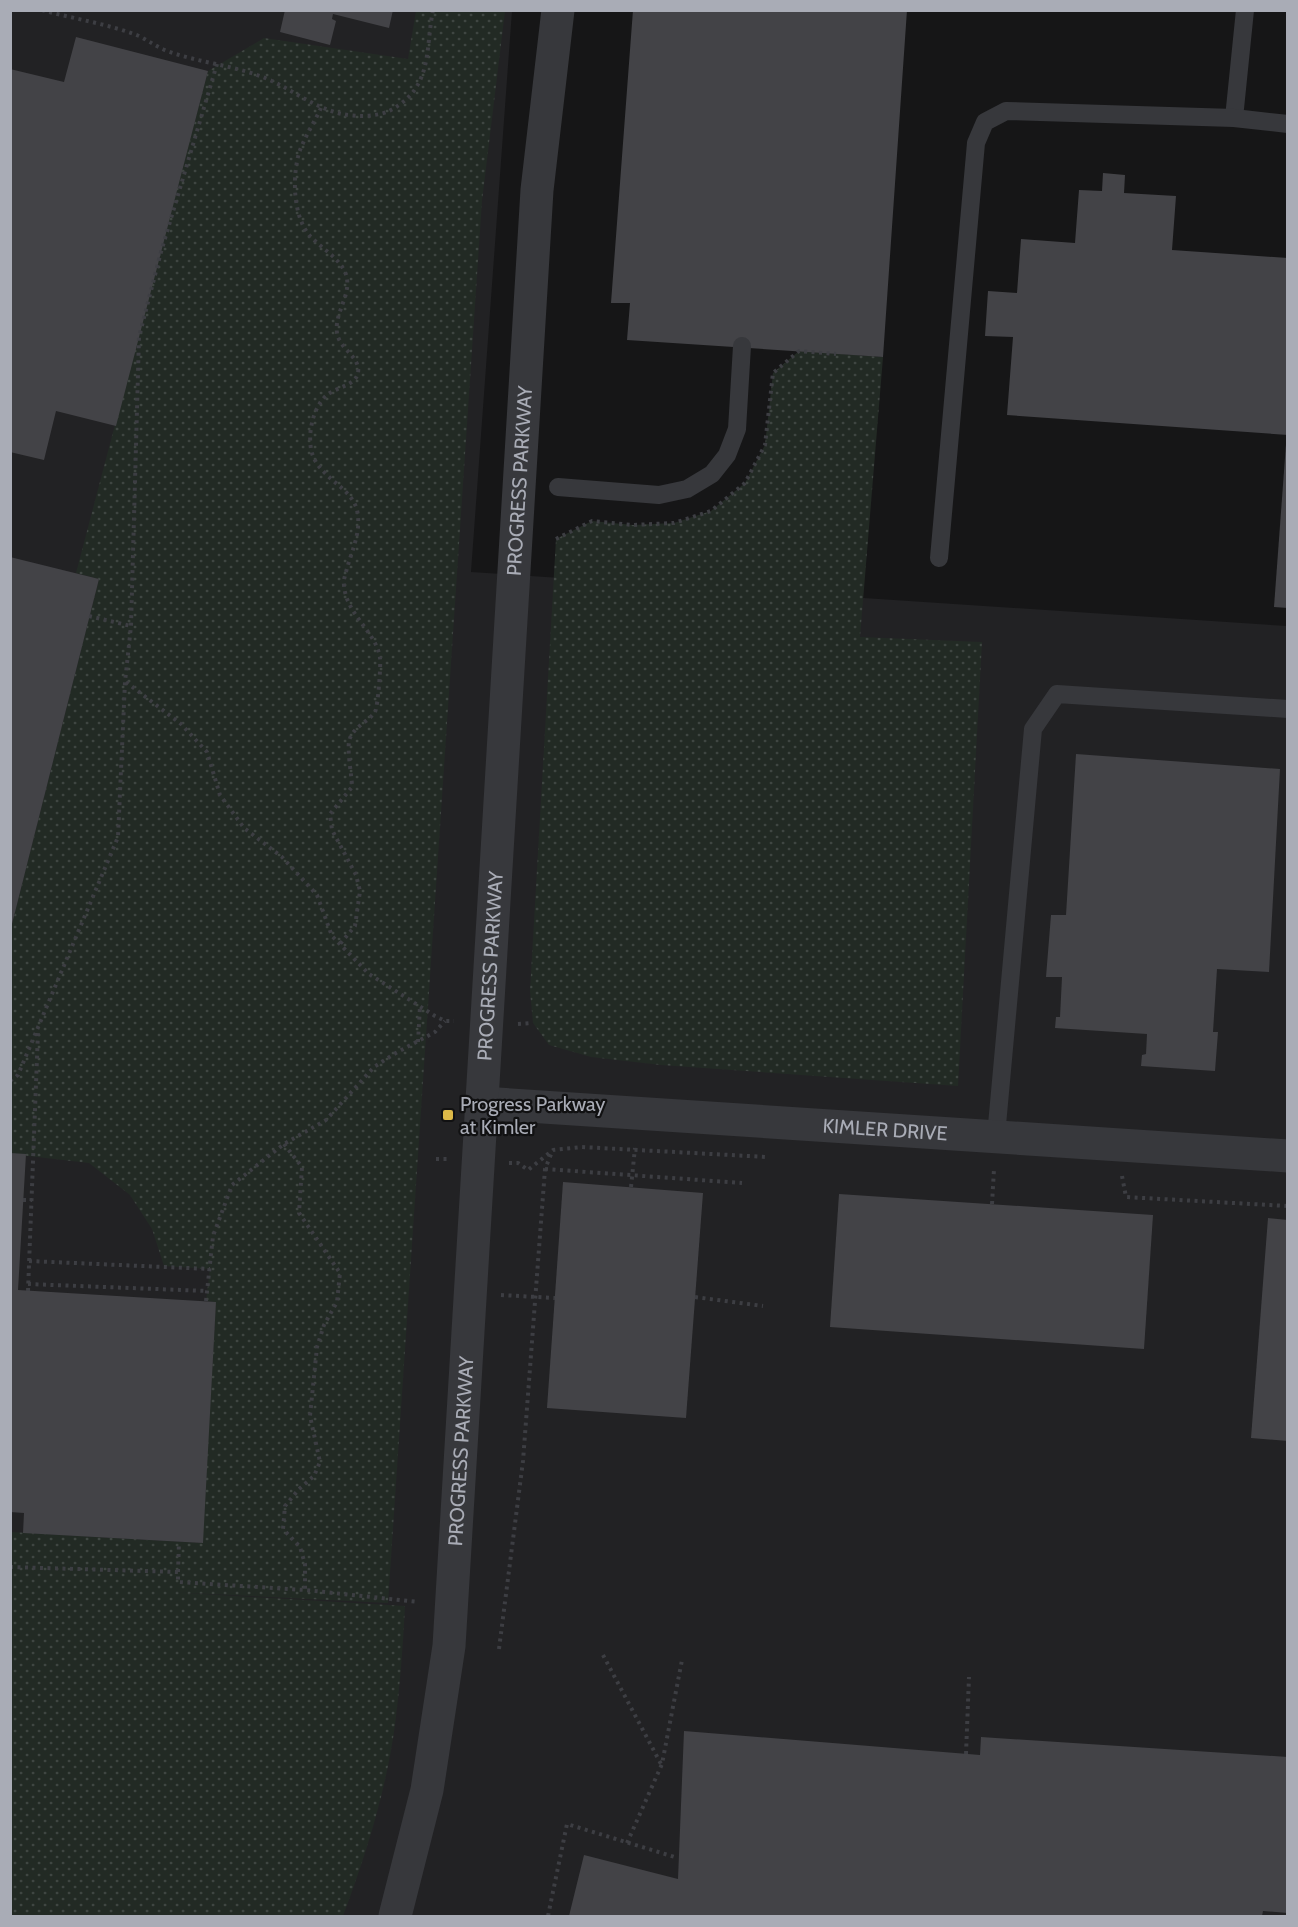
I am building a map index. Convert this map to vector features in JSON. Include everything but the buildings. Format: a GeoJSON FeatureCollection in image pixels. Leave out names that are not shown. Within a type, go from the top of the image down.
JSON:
{"type":"FeatureCollection","features":[{"type":"Feature","properties":{"kind":"street","name":"PROGRESS PARKWAY"},"geometry":{"type":"LineString","coordinates":[[395,1917],[427,1790],[449,1646],[537,190],[558,10]]}},
{"type":"Feature","properties":{"kind":"street","name":"KIMLER DRIVE"},"geometry":{"type":"LineString","coordinates":[[482,1103],[1287,1156]]}},
{"type":"Feature","properties":{"kind":"lane"},"geometry":{"type":"LineString","coordinates":[[1234,118],[1245,10]]}},
{"type":"Feature","properties":{"kind":"lane"},"geometry":{"type":"LineString","coordinates":[[939,558],[976,143],[985,122],[1006,111],[1234,118],[1287,124]]}},
{"type":"Feature","properties":{"kind":"lane"},"geometry":{"type":"LineString","coordinates":[[558,487],[659,495],[687,489],[712,474],[727,455],[737,429],[742,346]]}},
{"type":"Feature","properties":{"kind":"lane"},"geometry":{"type":"LineString","coordinates":[[996,1136],[1034,729],[1058,694],[1287,709]]}},
{"type":"Feature","properties":{"kind":"path"},"geometry":{"type":"LineString","coordinates":[[42,10],[138,36],[166,51],[261,76],[321,108],[345,114],[371,115],[390,111],[406,99],[420,83],[426,69],[428,33],[433,10]]}},
{"type":"Feature","properties":{"kind":"path"},"geometry":{"type":"LineString","coordinates":[[10,1081],[18,1075],[118,837],[125,682],[131,626],[139,336],[161,252],[217,64]]}},
{"type":"Feature","properties":{"kind":"path"},"geometry":{"type":"LineString","coordinates":[[321,108],[300,152],[296,173],[297,207],[304,227],[346,273],[347,291],[336,325],[337,337],[357,364],[358,373],[353,382],[334,390],[321,401],[314,416],[311,451],[320,469],[346,494],[357,511],[357,536],[343,584],[350,608],[374,643],[380,658],[376,710],[366,722],[356,728],[349,740],[352,787],[330,814],[332,830],[356,875],[360,891],[355,926],[340,944]]}},
{"type":"Feature","properties":{"kind":"path"},"geometry":{"type":"LineString","coordinates":[[89,616],[131,626]]}},
{"type":"Feature","properties":{"kind":"path"},"geometry":{"type":"LineString","coordinates":[[125,682],[180,724],[207,752],[220,795],[244,828],[282,857],[317,895],[332,936],[369,974],[446,1021],[435,1032],[393,1054],[374,1067],[326,1120],[284,1144],[232,1185],[213,1236],[206,1301]]}},
{"type":"Feature","properties":{"kind":"path"},"geometry":{"type":"LineString","coordinates":[[418,1042],[420,1006]]}},
{"type":"Feature","properties":{"kind":"path"},"geometry":{"type":"LineString","coordinates":[[28,1291],[38,1028]]}},
{"type":"Feature","properties":{"kind":"path"},"geometry":{"type":"LineString","coordinates":[[284,1144],[303,1167],[299,1213],[340,1273],[337,1302],[324,1325],[317,1347],[310,1416],[320,1462],[314,1476],[285,1506],[283,1529],[300,1547],[304,1564],[305,1590]]}},
{"type":"Feature","properties":{"kind":"path"},"geometry":{"type":"LineString","coordinates":[[528,1170],[553,1150],[582,1147],[773,1158]]}},
{"type":"Feature","properties":{"kind":"path"},"geometry":{"type":"LineString","coordinates":[[499,1649],[523,1461],[546,1168],[553,1150]]}},
{"type":"Feature","properties":{"kind":"path"},"geometry":{"type":"LineString","coordinates":[[546,1168],[742,1183]]}},
{"type":"Feature","properties":{"kind":"path"},"geometry":{"type":"LineString","coordinates":[[982,1168],[1006,1169]]}},
{"type":"Feature","properties":{"kind":"path"},"geometry":{"type":"LineString","coordinates":[[1110,1175],[1122,1176],[1126,1197],[1287,1206]]}},
{"type":"Feature","properties":{"kind":"path"},"geometry":{"type":"LineString","coordinates":[[23,1200],[32,1200]]}},
{"type":"Feature","properties":{"kind":"path"},"geometry":{"type":"LineString","coordinates":[[29,1261],[210,1269]]}},
{"type":"Feature","properties":{"kind":"path"},"geometry":{"type":"LineString","coordinates":[[28,1284],[207,1291]]}},
{"type":"Feature","properties":{"kind":"path"},"geometry":{"type":"LineString","coordinates":[[471,1292],[555,1298]]}},
{"type":"Feature","properties":{"kind":"path"},"geometry":{"type":"LineString","coordinates":[[695,1297],[763,1306]]}},
{"type":"Feature","properties":{"kind":"path"},"geometry":{"type":"LineString","coordinates":[[179,1542],[178,1582],[305,1590],[451,1604]]}},
{"type":"Feature","properties":{"kind":"path"},"geometry":{"type":"LineString","coordinates":[[10,1567],[178,1572]]}},
{"type":"Feature","properties":{"kind":"path"},"geometry":{"type":"LineString","coordinates":[[603,1655],[662,1764]]}},
{"type":"Feature","properties":{"kind":"path"},"geometry":{"type":"LineString","coordinates":[[627,1843],[662,1764],[682,1660]]}},
{"type":"Feature","properties":{"kind":"path"},"geometry":{"type":"LineString","coordinates":[[966,1754],[969,1677]]}},
{"type":"Feature","properties":{"kind":"path"},"geometry":{"type":"LineString","coordinates":[[548,1917],[567,1824],[678,1858]]}},
{"type":"Feature","properties":{"kind":"shaded area"},"geometry":{"type":"Polygon","coordinates":[[[11,11],[512,11],[471,572],[1287,626],[1287,1916],[11,1916],[11,11]]]}},
{"type":"Feature","properties":{"kind":"shaded area"},"geometry":{"type":"Polygon","coordinates":[[[416,11],[505,11],[482,201],[388,1603],[169,1592],[405,1606],[397,1710],[381,1798],[360,1870],[343,1916],[11,1916],[11,1532],[202,1543],[216,1302],[206,1301],[210,1269],[164,1266],[152,1229],[130,1195],[89,1163],[11,1154],[10,932],[99,579],[76,573],[208,71],[264,38],[408,59],[416,11]]]}},
{"type":"Feature","properties":{"kind":"shaded area"},"geometry":{"type":"Polygon","coordinates":[[[799,351],[883,357],[860,637],[982,642],[958,1086],[661,1065],[591,1057],[549,1045],[533,1023],[530,991],[556,539],[592,521],[633,525],[674,523],[711,511],[745,483],[765,445],[773,373],[799,351]]]}},
{"type":"Feature","properties":{"kind":"place","name":"Progress Parkway at Kimler"},"geometry":{"type":"Point","coordinates":[448,1115]}}]}
